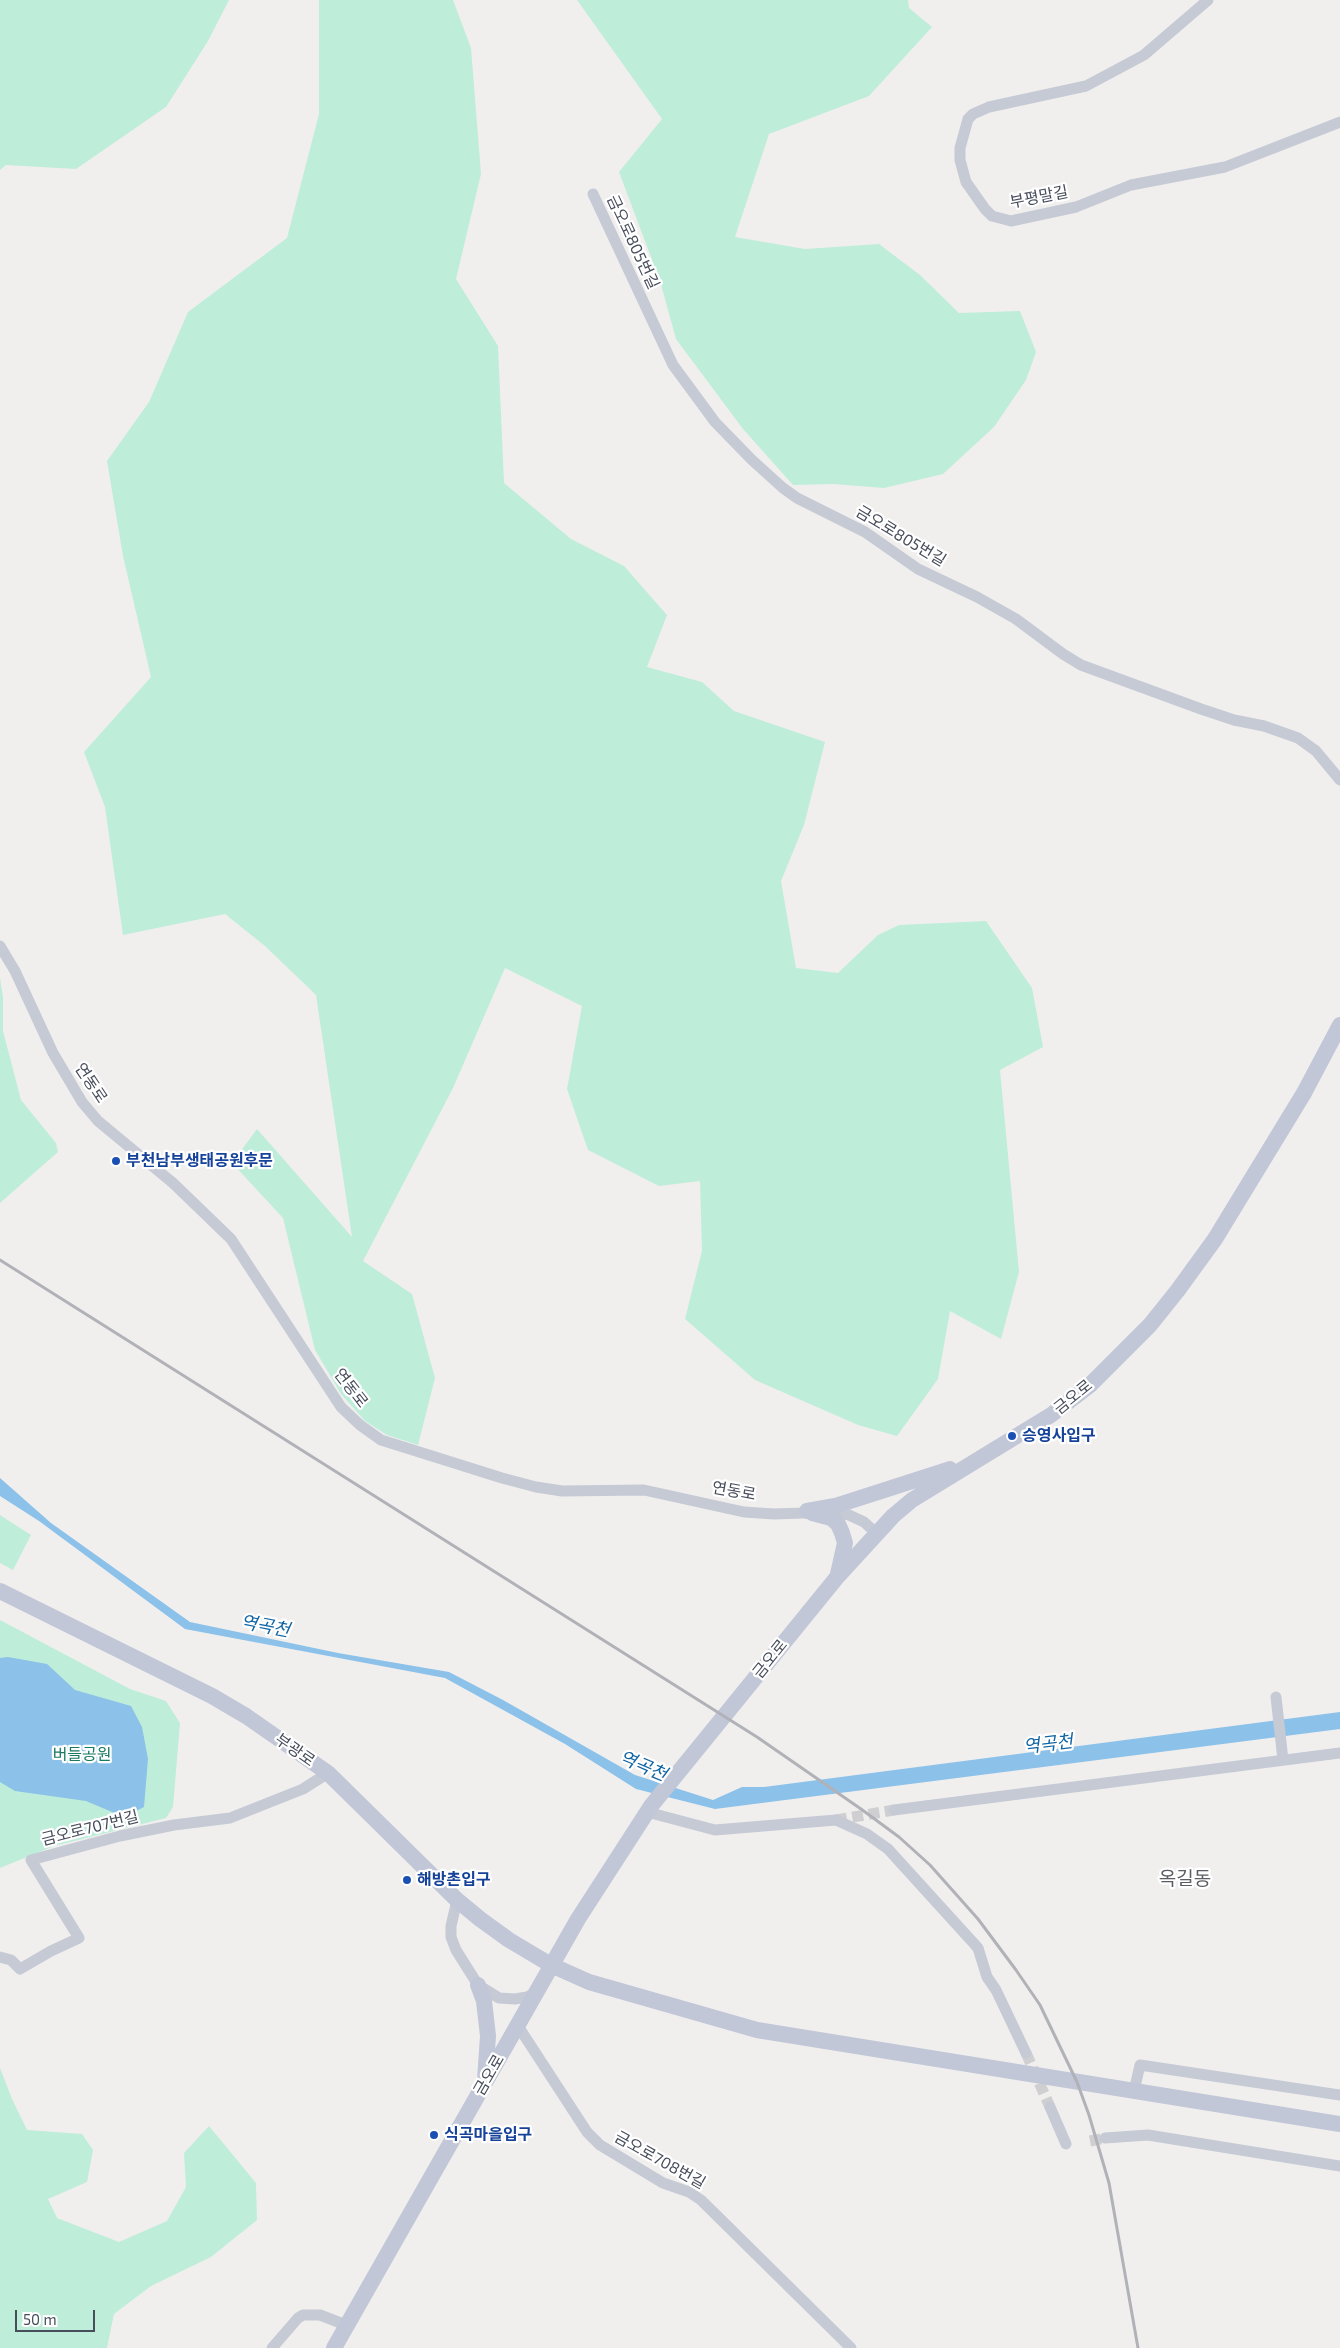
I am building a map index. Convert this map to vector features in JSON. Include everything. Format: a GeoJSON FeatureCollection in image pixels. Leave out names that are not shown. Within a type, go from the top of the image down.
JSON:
{"type":"FeatureCollection","features":[{"type":"Feature","properties":{"kind":"main road","name":"금오로"},"geometry":{"type":"LineString","coordinates":[[334,2348],[538,1991],[551,1965],[622,1847],[649,1809],[696,1748],[838,1576],[876,1533],[912,1500],[1051,1415],[1090,1386],[1150,1325],[1215,1239],[1304,1094],[1340,1025]]}},
{"type":"Feature","properties":{"kind":"main road"},"geometry":{"type":"LineString","coordinates":[[807,1511],[835,1506],[889,1490],[983,1458]]}},
{"type":"Feature","properties":{"kind":"main road"},"geometry":{"type":"LineString","coordinates":[[807,1511],[831,1518],[838,1524],[845,1544],[838,1576]]}},
{"type":"Feature","properties":{"kind":"main road","name":"부광로"},"geometry":{"type":"LineString","coordinates":[[0,1591],[212,1696],[246,1716],[328,1773],[457,1900],[509,1940],[551,1965],[589,1982],[625,1994],[757,2030],[1340,2124]]}},
{"type":"Feature","properties":{"kind":"main road"},"geometry":{"type":"LineString","coordinates":[[478,1985],[484,2000],[488,2036],[484,2083]]}},
{"type":"Feature","properties":{"kind":"street","name":"부평말길"},"geometry":{"type":"LineString","coordinates":[[1208,0],[1144,55],[1086,86],[989,107],[973,114],[968,119],[960,148],[960,160],[966,182],[984,209],[992,216],[1010,221],[1076,207],[1131,185],[1225,167],[1340,122]]}},
{"type":"Feature","properties":{"kind":"street","name":"금오로805번길"},"geometry":{"type":"LineString","coordinates":[[593,194],[673,365],[715,422],[783,488],[797,498],[865,532],[918,569],[977,597],[1016,619],[1081,665],[1201,709],[1234,720],[1264,726],[1298,738],[1316,751],[1340,780]]}},
{"type":"Feature","properties":{"kind":"street","name":"연동로"},"geometry":{"type":"LineString","coordinates":[[0,946],[15,972],[52,1053],[82,1102],[98,1121],[173,1183],[231,1239],[341,1407],[380,1440],[502,1478],[562,1491],[644,1490],[744,1512],[774,1514],[807,1511],[849,1515],[864,1522],[876,1533]]}},
{"type":"Feature","properties":{"kind":"street"},"geometry":{"type":"LineString","coordinates":[[1276,1697],[1282,1760]]}},
{"type":"Feature","properties":{"kind":"street"},"geometry":{"type":"LineString","coordinates":[[894,1810],[1340,1753]]}},
{"type":"Feature","properties":{"kind":"street","name":"금오로707번길"},"geometry":{"type":"LineString","coordinates":[[0,1957],[11,1960],[20,1970],[51,1951],[79,1938],[31,1860],[120,1836],[174,1825],[230,1818],[303,1789],[328,1773]]}},
{"type":"Feature","properties":{"kind":"street"},"geometry":{"type":"LineString","coordinates":[[649,1809],[715,1830],[836,1820],[867,1834],[888,1849],[978,1948],[987,1977],[996,1990],[1026,2053]]}},
{"type":"Feature","properties":{"kind":"street"},"geometry":{"type":"LineString","coordinates":[[457,1900],[451,1926],[451,1937],[456,1950],[478,1985],[500,1998],[515,2000],[527,1997],[538,1991]]}},
{"type":"Feature","properties":{"kind":"street","name":"금오로708번길"},"geometry":{"type":"LineString","coordinates":[[518,2026],[587,2132],[600,2146],[662,2183],[689,2192],[700,2200],[851,2348]]}},
{"type":"Feature","properties":{"kind":"street"},"geometry":{"type":"LineString","coordinates":[[1134,2091],[1140,2065],[1340,2095]]}},
{"type":"Feature","properties":{"kind":"street"},"geometry":{"type":"LineString","coordinates":[[1050,2107],[1066,2144]]}},
{"type":"Feature","properties":{"kind":"street"},"geometry":{"type":"LineString","coordinates":[[1105,2138],[1148,2135],[1340,2166]]}},
{"type":"Feature","properties":{"kind":"street"},"geometry":{"type":"LineString","coordinates":[[272,2348],[298,2318],[303,2315],[320,2315],[346,2325]]}},
{"type":"Feature","properties":{"kind":"green space"},"geometry":{"type":"Polygon","coordinates":[[[0,0],[229,0],[208,41],[166,107],[76,169],[6,165],[0,170],[0,0]]]}},
{"type":"Feature","properties":{"kind":"green space"},"geometry":{"type":"Polygon","coordinates":[[[319,0],[453,0],[471,48],[481,174],[456,279],[498,346],[504,483],[571,539],[624,566],[667,615],[647,667],[702,682],[734,711],[825,742],[804,825],[781,881],[796,968],[838,973],[878,935],[899,925],[986,921],[1032,988],[1043,1047],[1000,1070],[1019,1272],[1001,1339],[950,1311],[938,1379],[897,1436],[858,1425],[755,1380],[685,1319],[702,1251],[700,1181],[659,1186],[588,1150],[567,1089],[582,1006],[505,968],[453,1088],[363,1261],[412,1294],[435,1378],[418,1445],[387,1435],[365,1421],[341,1394],[315,1350],[283,1218],[232,1163],[257,1129],[352,1237],[316,995],[265,946],[225,914],[123,935],[105,807],[84,752],[151,677],[123,556],[107,461],[149,402],[188,312],[287,238],[319,114],[319,0]]]}},
{"type":"Feature","properties":{"kind":"green space"},"geometry":{"type":"Polygon","coordinates":[[[577,0],[908,0],[909,8],[932,27],[869,96],[769,134],[735,237],[805,249],[879,244],[920,275],[959,313],[1020,311],[1036,352],[1026,380],[994,427],[943,474],[884,488],[833,484],[793,485],[743,429],[676,339],[660,281],[619,172],[662,119],[577,0]]]}},
{"type":"Feature","properties":{"kind":"green space"},"geometry":{"type":"Polygon","coordinates":[[[0,978],[3,997],[3,1031],[21,1100],[56,1143],[58,1152],[0,1203],[0,978]]]}},
{"type":"Feature","properties":{"kind":"green space"},"geometry":{"type":"Polygon","coordinates":[[[0,1515],[31,1535],[13,1570],[0,1563],[0,1515]]]}},
{"type":"Feature","properties":{"kind":"green space","name":"버들공원"},"geometry":{"type":"Polygon","coordinates":[[[0,1620],[130,1689],[166,1701],[180,1723],[173,1807],[166,1818],[54,1846],[0,1868],[0,1620]]]}},
{"type":"Feature","properties":{"kind":"green space"},"geometry":{"type":"Polygon","coordinates":[[[0,2068],[27,2130],[82,2134],[93,2150],[87,2182],[48,2199],[57,2218],[119,2242],[167,2221],[186,2187],[184,2153],[209,2126],[256,2183],[257,2220],[211,2257],[151,2286],[114,2314],[107,2348],[0,2348],[0,2068]]]}},
{"type":"Feature","properties":{"kind":"water"},"geometry":{"type":"Polygon","coordinates":[[[0,1478],[51,1523],[190,1622],[338,1653],[449,1672],[503,1700],[635,1775],[713,1800],[742,1787],[764,1787],[1340,1712],[1340,1729],[715,1809],[636,1789],[565,1744],[445,1678],[185,1629],[39,1521],[0,1496],[0,1478]]]}},
{"type":"Feature","properties":{"kind":"water"},"geometry":{"type":"Polygon","coordinates":[[[8,1657],[47,1664],[75,1690],[131,1706],[142,1727],[148,1759],[144,1807],[124,1817],[86,1801],[15,1791],[0,1782],[0,1658],[8,1657]]]}},
{"type":"Feature","properties":{"kind":"tunnel"},"geometry":{"type":"LineString","coordinates":[[836,1820],[894,1810]]}},
{"type":"Feature","properties":{"kind":"tunnel"},"geometry":{"type":"LineString","coordinates":[[1026,2053],[1050,2107]]}},
{"type":"Feature","properties":{"kind":"tunnel"},"geometry":{"type":"LineString","coordinates":[[1090,2141],[1105,2138]]}},
{"type":"Feature","properties":{"kind":"railway"},"geometry":{"type":"LineString","coordinates":[[0,1260],[757,1737],[899,1837],[930,1865],[978,1919],[1040,2005],[1077,2082],[1109,2183],[1138,2348]]}},
{"type":"Feature","properties":{"kind":"place","name":"부천남부생태공원후문"},"geometry":{"type":"Point","coordinates":[116,1161]}},
{"type":"Feature","properties":{"kind":"place","name":"승영사입구"},"geometry":{"type":"Point","coordinates":[1012,1436]}},
{"type":"Feature","properties":{"kind":"place","name":"해방촌입구"},"geometry":{"type":"Point","coordinates":[407,1880]}},
{"type":"Feature","properties":{"kind":"place","name":"식곡마을입구"},"geometry":{"type":"Point","coordinates":[434,2135]}},
{"type":"Feature","properties":{"kind":"district","name":"옥길동"},"geometry":{"type":"Point","coordinates":[1185,1879]}},
{"type":"Feature","properties":{"kind":"water label","name":"역곡천"},"geometry":{"type":"Point","coordinates":[265,1626]}},
{"type":"Feature","properties":{"kind":"water label","name":"역곡천"},"geometry":{"type":"Point","coordinates":[1048,1744]}},
{"type":"Feature","properties":{"kind":"water label","name":"역곡천"},"geometry":{"type":"Point","coordinates":[643,1766]}}]}
